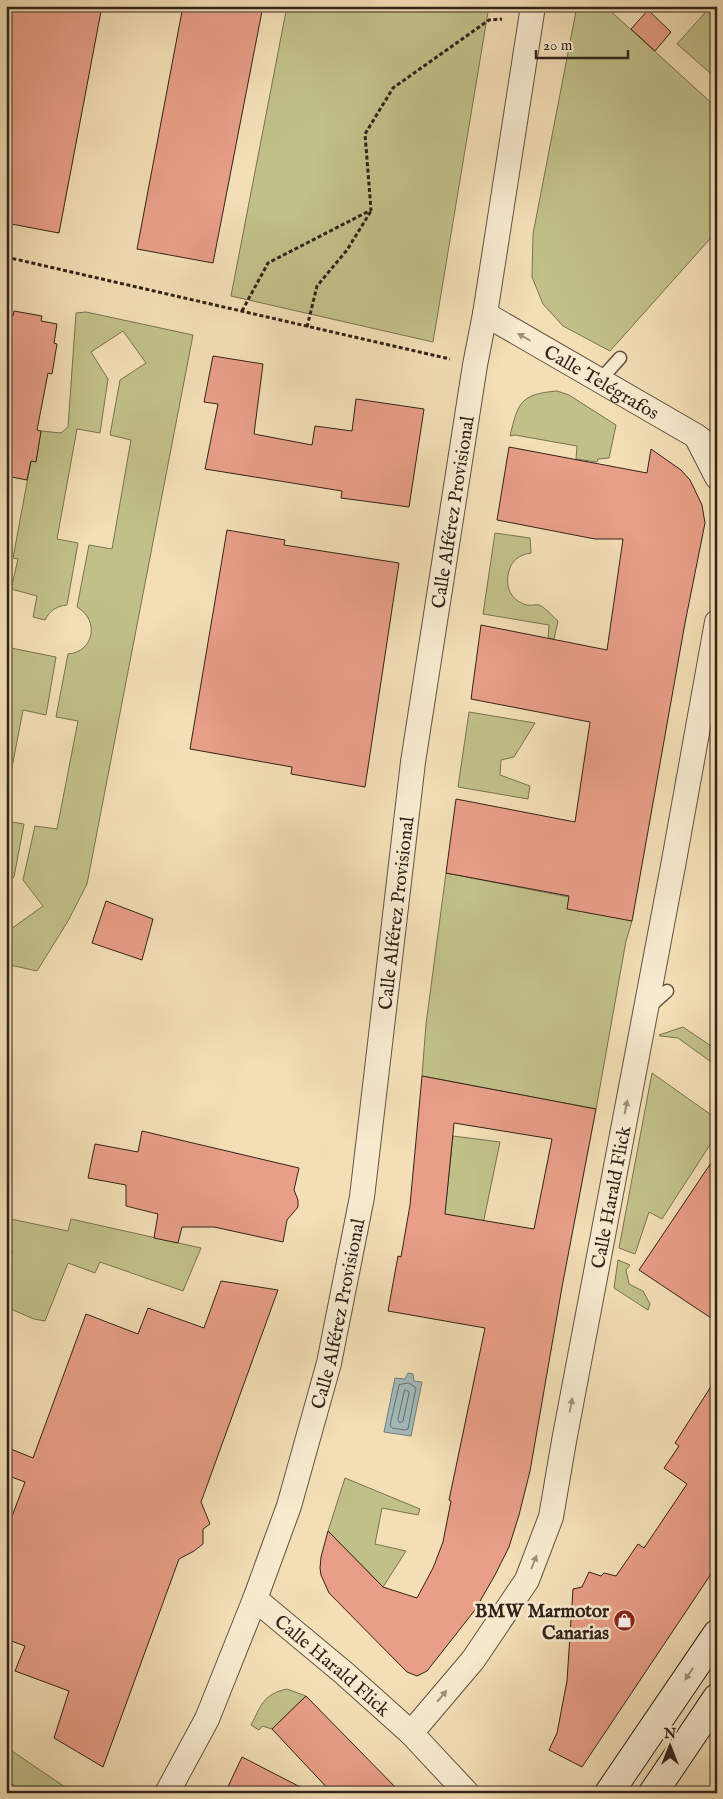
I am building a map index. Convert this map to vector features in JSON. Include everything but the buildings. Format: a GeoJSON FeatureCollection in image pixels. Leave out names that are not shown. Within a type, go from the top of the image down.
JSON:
{"type":"FeatureCollection","features":[{"type":"Feature","properties":{"kind":"street","name":"Calle Alférez Provisional"},"geometry":{"type":"LineString","coordinates":[[167,1793],[207,1719],[255,1599],[289,1506],[329,1363],[362,1197],[413,762],[475,365],[486,314],[532,11]]}},
{"type":"Feature","properties":{"kind":"street","name":"Calle Telégrafos"},"geometry":{"type":"LineString","coordinates":[[486,314],[696,436],[717,451]]}},
{"type":"Feature","properties":{"kind":"street"},"geometry":{"type":"LineString","coordinates":[[696,436],[717,476]]}},
{"type":"Feature","properties":{"kind":"street","name":"Calle Harald Flick"},"geometry":{"type":"LineString","coordinates":[[411,1733],[473,1660],[527,1580],[551,1517],[644,1011],[708,698],[717,622]]}},
{"type":"Feature","properties":{"kind":"street","name":"Calle Harald Flick"},"geometry":{"type":"LineString","coordinates":[[255,1599],[344,1673],[411,1733],[467,1793]]}},
{"type":"Feature","properties":{"kind":"street"},"geometry":{"type":"LineString","coordinates":[[609,1793],[717,1634]]}},
{"type":"Feature","properties":{"kind":"street"},"geometry":{"type":"LineString","coordinates":[[653,1793],[717,1698]]}},
{"type":"Feature","properties":{"kind":"lane"},"geometry":{"type":"LineString","coordinates":[[600,380],[620,358]]}},
{"type":"Feature","properties":{"kind":"lane"},"geometry":{"type":"LineString","coordinates":[[644,1011],[667,991]]}},
{"type":"Feature","properties":{"kind":"path"},"geometry":{"type":"LineString","coordinates":[[307,327],[317,286],[347,250],[371,210],[365,134],[394,88],[489,20],[532,11]]}},
{"type":"Feature","properties":{"kind":"path"},"geometry":{"type":"LineString","coordinates":[[242,312],[268,263],[371,210]]}},
{"type":"Feature","properties":{"kind":"path"},"geometry":{"type":"LineString","coordinates":[[6,258],[475,365]]}},
{"type":"Feature","properties":{"kind":"shaded area"},"geometry":{"type":"Polygon","coordinates":[[[287,6],[489,6],[433,342],[231,296],[287,6]]]}},
{"type":"Feature","properties":{"kind":"shaded area"},"geometry":{"type":"Polygon","coordinates":[[[577,6],[605,6],[717,108],[717,231],[610,351],[563,326],[543,304],[532,277],[533,234],[577,6]]]}},
{"type":"Feature","properties":{"kind":"shaded area"},"geometry":{"type":"Polygon","coordinates":[[[711,6],[717,6],[717,79],[677,44],[711,6]]]}},
{"type":"Feature","properties":{"kind":"shaded area"},"geometry":{"type":"Polygon","coordinates":[[[86,312],[193,335],[87,884],[68,921],[37,971],[6,964],[6,923],[11,929],[43,906],[23,880],[35,826],[57,829],[78,721],[56,717],[68,654],[84,648],[91,635],[89,620],[77,607],[89,545],[112,549],[131,440],[110,435],[120,380],[146,363],[123,331],[91,352],[108,379],[100,433],[77,429],[57,539],[78,543],[67,605],[54,609],[45,620],[33,617],[37,596],[11,589],[18,559],[13,558],[31,461],[36,461],[41,431],[61,433],[68,427],[76,313],[86,312]]]}},
{"type":"Feature","properties":{"kind":"shaded area"},"geometry":{"type":"Polygon","coordinates":[[[557,391],[569,395],[616,425],[609,458],[598,459],[597,462],[576,459],[577,446],[515,435],[510,436],[516,415],[523,402],[535,395],[557,391]]]}},
{"type":"Feature","properties":{"kind":"shaded area"},"geometry":{"type":"Polygon","coordinates":[[[495,533],[530,538],[531,553],[521,556],[513,562],[510,568],[508,574],[509,591],[521,603],[539,605],[558,621],[554,639],[548,638],[549,625],[483,614],[495,533]]]}},
{"type":"Feature","properties":{"kind":"shaded area"},"geometry":{"type":"Polygon","coordinates":[[[6,647],[56,657],[46,715],[23,710],[6,799],[6,647]]]}},
{"type":"Feature","properties":{"kind":"shaded area"},"geometry":{"type":"Polygon","coordinates":[[[469,712],[535,723],[514,757],[501,760],[500,775],[530,786],[528,799],[458,787],[469,712]]]}},
{"type":"Feature","properties":{"kind":"shaded area"},"geometry":{"type":"Polygon","coordinates":[[[6,821],[24,824],[14,877],[6,883],[6,821]]]}},
{"type":"Feature","properties":{"kind":"shaded area"},"geometry":{"type":"Polygon","coordinates":[[[446,873],[569,897],[632,921],[626,941],[596,1109],[422,1076],[426,1024],[446,873]]]}},
{"type":"Feature","properties":{"kind":"shaded area"},"geometry":{"type":"Polygon","coordinates":[[[683,1027],[717,1050],[717,1061],[714,1064],[678,1038],[659,1035],[683,1027]]]}},
{"type":"Feature","properties":{"kind":"shaded area"},"geometry":{"type":"Polygon","coordinates":[[[652,1073],[717,1119],[717,1134],[662,1219],[649,1212],[635,1254],[619,1248],[652,1073]]]}},
{"type":"Feature","properties":{"kind":"shaded area"},"geometry":{"type":"Polygon","coordinates":[[[453,1136],[500,1142],[477,1253],[439,1246],[445,1212],[453,1136]]]}},
{"type":"Feature","properties":{"kind":"shaded area"},"geometry":{"type":"Polygon","coordinates":[[[6,1218],[68,1231],[71,1219],[201,1248],[183,1291],[100,1262],[95,1273],[68,1263],[45,1321],[34,1319],[6,1307],[6,1268],[13,1252],[6,1250],[6,1218]]]}},
{"type":"Feature","properties":{"kind":"shaded area"},"geometry":{"type":"Polygon","coordinates":[[[618,1260],[630,1265],[626,1270],[629,1284],[643,1291],[650,1304],[648,1310],[614,1288],[618,1260]]]}},
{"type":"Feature","properties":{"kind":"shaded area"},"geometry":{"type":"Polygon","coordinates":[[[345,1478],[420,1509],[418,1515],[382,1508],[375,1544],[406,1551],[383,1587],[328,1531],[345,1478]]]}},
{"type":"Feature","properties":{"kind":"shaded area"},"geometry":{"type":"Polygon","coordinates":[[[287,1689],[306,1696],[272,1729],[262,1726],[259,1730],[251,1725],[260,1707],[268,1698],[279,1691],[287,1689]]]}},
{"type":"Feature","properties":{"kind":"shaded area"},"geometry":{"type":"Polygon","coordinates":[[[6,1747],[74,1793],[25,1793],[6,1780],[6,1747]]]}},
{"type":"Feature","properties":{"kind":"water"},"geometry":{"type":"Polygon","coordinates":[[[408,1373],[413,1374],[414,1381],[422,1382],[411,1436],[384,1432],[395,1378],[405,1379],[408,1373]]]}},
{"type":"Feature","properties":{"kind":"place","name":"BMW Marmotor Canarias"},"geometry":{"type":"Point","coordinates":[625,1621]}}]}
